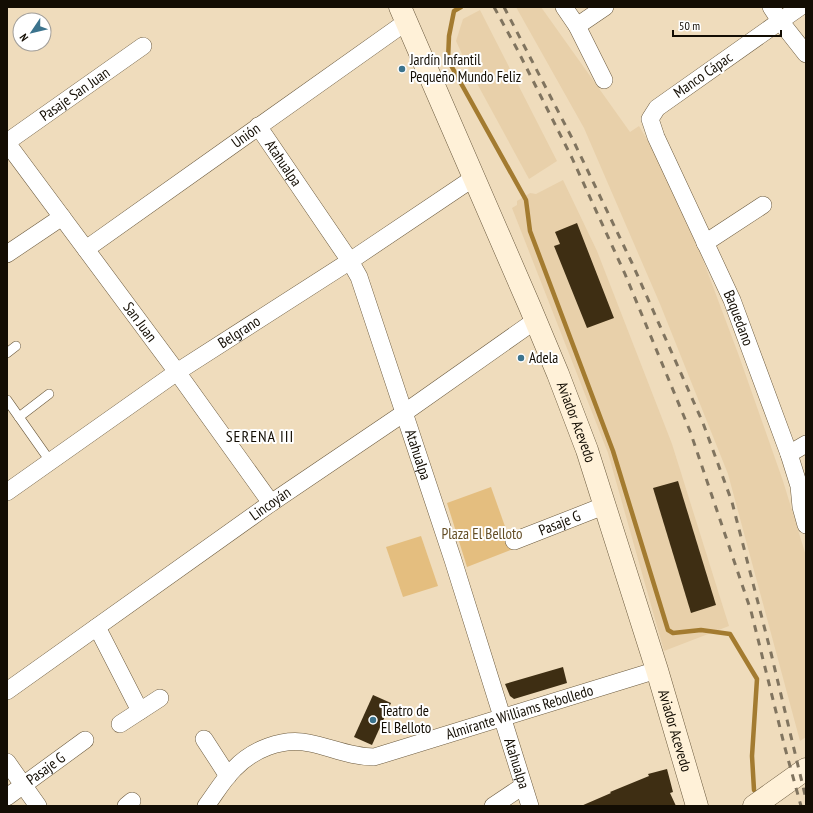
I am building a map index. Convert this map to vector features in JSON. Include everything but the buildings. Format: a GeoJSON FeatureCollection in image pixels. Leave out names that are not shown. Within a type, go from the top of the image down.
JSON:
{"type":"FeatureCollection","features":[{"type":"Feature","properties":{"kind":"main road","name":"Aviador Acevedo"},"geometry":{"type":"LineString","coordinates":[[403,14],[536,320],[585,443],[606,505],[657,670],[697,806]]}},
{"type":"Feature","properties":{"kind":"main road"},"geometry":{"type":"LineString","coordinates":[[754,806],[806,769]]}},
{"type":"Feature","properties":{"kind":"street"},"geometry":{"type":"LineString","coordinates":[[564,7],[577,26],[604,80]]}},
{"type":"Feature","properties":{"kind":"street"},"geometry":{"type":"LineString","coordinates":[[577,26],[605,7]]}},
{"type":"Feature","properties":{"kind":"street","name":"Manco Cápac"},"geometry":{"type":"LineString","coordinates":[[650,119],[657,108],[776,14],[800,7]]}},
{"type":"Feature","properties":{"kind":"street","name":"Unión"},"geometry":{"type":"LineString","coordinates":[[86,249],[258,126],[403,14]]}},
{"type":"Feature","properties":{"kind":"street"},"geometry":{"type":"LineString","coordinates":[[776,14],[806,54]]}},
{"type":"Feature","properties":{"kind":"street","name":"Pasaje San Juan"},"geometry":{"type":"LineString","coordinates":[[7,142],[143,46]]}},
{"type":"Feature","properties":{"kind":"street","name":"Baquedano"},"geometry":{"type":"LineString","coordinates":[[650,119],[656,137],[732,300],[802,489],[801,507],[806,525]]}},
{"type":"Feature","properties":{"kind":"street","name":"Atahualpa"},"geometry":{"type":"LineString","coordinates":[[258,126],[350,261],[359,277],[453,560],[530,806]]}},
{"type":"Feature","properties":{"kind":"street","name":"San Juan"},"geometry":{"type":"LineString","coordinates":[[7,142],[177,372],[271,503]]}},
{"type":"Feature","properties":{"kind":"street","name":"Belgrano"},"geometry":{"type":"LineString","coordinates":[[7,492],[177,372],[350,261],[474,177]]}},
{"type":"Feature","properties":{"kind":"street"},"geometry":{"type":"LineString","coordinates":[[705,243],[764,205]]}},
{"type":"Feature","properties":{"kind":"street"},"geometry":{"type":"LineString","coordinates":[[7,254],[62,217]]}},
{"type":"Feature","properties":{"kind":"street","name":"Lincoyán"},"geometry":{"type":"LineString","coordinates":[[7,691],[271,503],[404,413],[536,320]]}},
{"type":"Feature","properties":{"kind":"street"},"geometry":{"type":"LineString","coordinates":[[789,454],[806,444]]}},
{"type":"Feature","properties":{"kind":"street","name":"Pasaje G"},"geometry":{"type":"LineString","coordinates":[[514,541],[606,505]]}},
{"type":"Feature","properties":{"kind":"street"},"geometry":{"type":"LineString","coordinates":[[97,627],[140,711]]}},
{"type":"Feature","properties":{"kind":"street","name":"Almirante Williams Rebolledo"},"geometry":{"type":"LineString","coordinates":[[206,806],[234,769],[252,754],[274,744],[293,741],[307,742],[363,757],[374,757],[657,670]]}},
{"type":"Feature","properties":{"kind":"street"},"geometry":{"type":"LineString","coordinates":[[120,724],[160,698]]}},
{"type":"Feature","properties":{"kind":"street"},"geometry":{"type":"LineString","coordinates":[[204,739],[228,776]]}},
{"type":"Feature","properties":{"kind":"street","name":"Pasaje G"},"geometry":{"type":"LineString","coordinates":[[7,797],[85,740]]}},
{"type":"Feature","properties":{"kind":"street"},"geometry":{"type":"LineString","coordinates":[[7,762],[38,806]]}},
{"type":"Feature","properties":{"kind":"street"},"geometry":{"type":"LineString","coordinates":[[493,806],[523,786]]}},
{"type":"Feature","properties":{"kind":"lane"},"geometry":{"type":"LineString","coordinates":[[7,353],[16,346]]}},
{"type":"Feature","properties":{"kind":"lane"},"geometry":{"type":"LineString","coordinates":[[19,417],[49,394]]}},
{"type":"Feature","properties":{"kind":"lane"},"geometry":{"type":"LineString","coordinates":[[7,400],[50,461]]}},
{"type":"Feature","properties":{"kind":"shaded area"},"geometry":{"type":"Polygon","coordinates":[[[516,7],[541,7],[630,132],[639,126],[654,151],[700,252],[739,356],[783,481],[806,556],[806,737],[800,741],[728,474],[660,304],[584,128],[516,7]]]}},
{"type":"Feature","properties":{"kind":"shaded area"},"geometry":{"type":"Polygon","coordinates":[[[480,10],[557,161],[529,179],[468,67],[456,41],[463,19],[480,10]]]}},
{"type":"Feature","properties":{"kind":"shaded area"},"geometry":{"type":"Polygon","coordinates":[[[563,180],[597,251],[672,444],[729,626],[664,651],[608,453],[512,208],[517,205],[517,201],[530,193],[536,194],[563,180]]]}},
{"type":"Feature","properties":{"kind":"green space","name":"Plaza El Belloto"},"geometry":{"type":"Polygon","coordinates":[[[491,487],[513,549],[467,567],[447,503],[491,487]]]}},
{"type":"Feature","properties":{"kind":"green space"},"geometry":{"type":"Polygon","coordinates":[[[421,536],[438,586],[403,597],[386,547],[421,536]]]}},
{"type":"Feature","properties":{"kind":"waterway"},"geometry":{"type":"LineString","coordinates":[[461,7],[454,11],[449,36],[448,60],[526,200],[530,231],[613,451],[668,630],[673,633],[701,630],[730,634],[757,679],[752,756],[754,790]]}},
{"type":"Feature","properties":{"kind":"railway"},"geometry":{"type":"LineString","coordinates":[[494,7],[572,158],[625,274],[690,431],[751,611],[801,806]]}},
{"type":"Feature","properties":{"kind":"railway"},"geometry":{"type":"LineString","coordinates":[[504,7],[573,140],[632,263],[703,423],[732,502],[771,653],[806,799]]}},
{"type":"Feature","properties":{"kind":"place","name":"Jardín Infantil Pequeño Mundo Feliz"},"geometry":{"type":"Point","coordinates":[402,69]}},
{"type":"Feature","properties":{"kind":"place","name":"Adela"},"geometry":{"type":"Point","coordinates":[521,358]}},
{"type":"Feature","properties":{"kind":"place","name":"Teatro de El Belloto"},"geometry":{"type":"Point","coordinates":[373,720]}},
{"type":"Feature","properties":{"kind":"district","name":"SERENA III"},"geometry":{"type":"Point","coordinates":[260,436]}}]}
